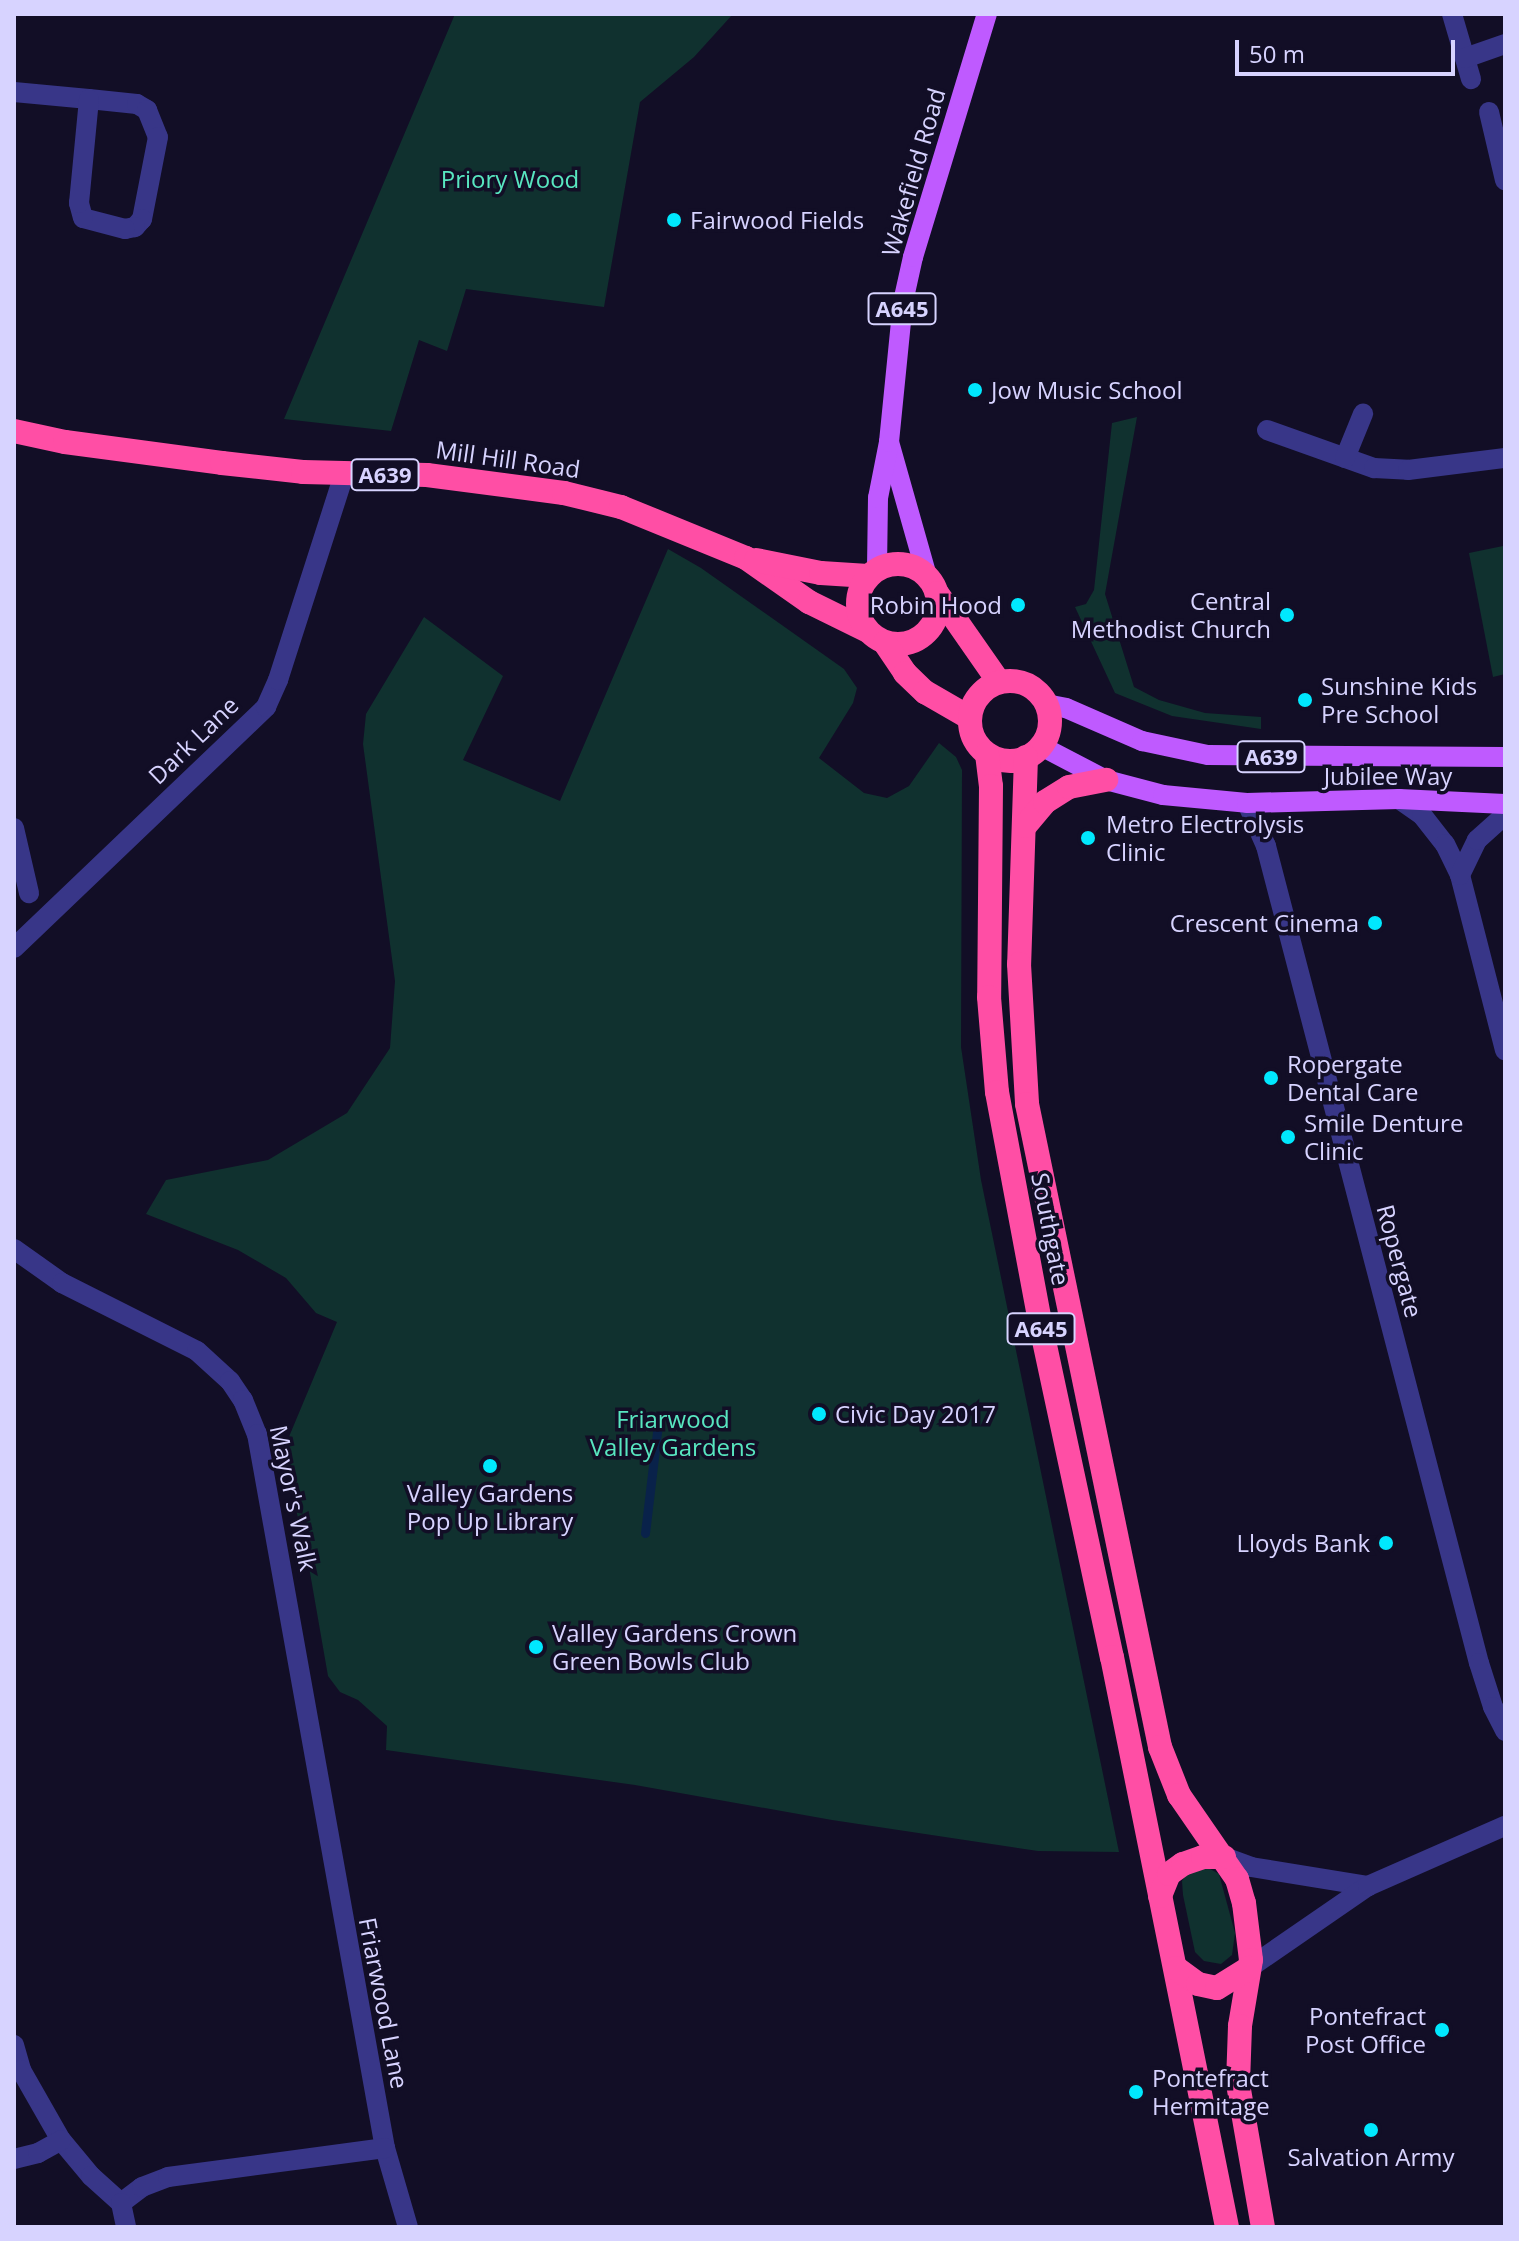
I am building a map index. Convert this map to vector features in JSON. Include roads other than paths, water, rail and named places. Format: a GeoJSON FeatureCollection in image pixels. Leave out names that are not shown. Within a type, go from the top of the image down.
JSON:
{"type":"FeatureCollection","features":[{"type":"Feature","properties":{"kind":"highway","name":"Mill Hill Road"},"geometry":{"type":"LineString","coordinates":[[14,431],[65,442],[207,461],[344,474],[427,475],[564,493],[621,507],[746,558],[821,573],[873,573]]}},
{"type":"Feature","properties":{"kind":"highway","name":"Mill Hill Road"},"geometry":{"type":"LineString","coordinates":[[746,558],[809,602],[876,636]]}},
{"type":"Feature","properties":{"kind":"highway","name":"A639"},"geometry":{"type":"LineString","coordinates":[[932,584],[903,564],[873,573],[858,597],[860,620],[925,692],[970,718]]}},
{"type":"Feature","properties":{"kind":"highway"},"geometry":{"type":"LineString","coordinates":[[876,636],[910,643],[930,629],[936,618],[932,584]]}},
{"type":"Feature","properties":{"kind":"highway"},"geometry":{"type":"LineString","coordinates":[[932,584],[999,682],[979,696],[970,718],[971,732],[987,754]]}},
{"type":"Feature","properties":{"kind":"highway","name":"A639"},"geometry":{"type":"LineString","coordinates":[[999,682],[1021,683],[1040,695],[1046,704]]}},
{"type":"Feature","properties":{"kind":"highway"},"geometry":{"type":"LineString","coordinates":[[1033,752],[1049,726],[1046,704]]}},
{"type":"Feature","properties":{"kind":"highway","name":"A639"},"geometry":{"type":"LineString","coordinates":[[987,754],[1013,761],[1033,752]]}},
{"type":"Feature","properties":{"kind":"highway","name":"Southgate"},"geometry":{"type":"LineString","coordinates":[[1033,752],[1025,826],[1019,964],[1027,1104],[1160,1747],[1179,1795],[1224,1857],[1237,1879],[1244,1903],[1249,1933],[1249,1968],[1240,2026],[1238,2084],[1263,2227]]}},
{"type":"Feature","properties":{"kind":"highway","name":"Southgate"},"geometry":{"type":"LineString","coordinates":[[987,754],[991,786],[989,997],[997,1092],[1040,1322],[1176,1968],[1227,2227]]}},
{"type":"Feature","properties":{"kind":"highway","name":"A639"},"geometry":{"type":"LineString","coordinates":[[1025,826],[1045,802],[1069,787],[1106,780]]}},
{"type":"Feature","properties":{"kind":"highway"},"geometry":{"type":"LineString","coordinates":[[1160,1896],[1169,1874],[1183,1864],[1203,1857],[1224,1857]]}},
{"type":"Feature","properties":{"kind":"highway"},"geometry":{"type":"LineString","coordinates":[[1176,1968],[1198,1984],[1217,1988],[1230,1983],[1249,1968]]}},
{"type":"Feature","properties":{"kind":"main road","name":"Wakefield Road"},"geometry":{"type":"LineString","coordinates":[[873,573],[878,498],[889,442],[901,323],[913,257],[987,14]]}},
{"type":"Feature","properties":{"kind":"main road","name":"Wakefield Road"},"geometry":{"type":"LineString","coordinates":[[889,442],[932,584]]}},
{"type":"Feature","properties":{"kind":"main road","name":"Jubilee Way"},"geometry":{"type":"LineString","coordinates":[[1046,704],[1066,708],[1142,741],[1208,755],[1505,757]]}},
{"type":"Feature","properties":{"kind":"main road","name":"Jubilee Way"},"geometry":{"type":"LineString","coordinates":[[1033,752],[1106,780],[1163,795],[1247,803],[1399,799],[1505,804]]}},
{"type":"Feature","properties":{"kind":"street"},"geometry":{"type":"LineString","coordinates":[[1452,14],[1471,79]]}},
{"type":"Feature","properties":{"kind":"street"},"geometry":{"type":"LineString","coordinates":[[1465,58],[1505,44]]}},
{"type":"Feature","properties":{"kind":"street"},"geometry":{"type":"LineString","coordinates":[[14,92],[89,99],[137,104],[153,120],[158,137],[142,219],[135,227],[125,229],[83,218],[79,203],[89,99]]}},
{"type":"Feature","properties":{"kind":"street"},"geometry":{"type":"LineString","coordinates":[[1489,112],[1505,180]]}},
{"type":"Feature","properties":{"kind":"street"},"geometry":{"type":"LineString","coordinates":[[1345,458],[1363,414]]}},
{"type":"Feature","properties":{"kind":"street"},"geometry":{"type":"LineString","coordinates":[[1267,430],[1374,468],[1408,470],[1505,458]]}},
{"type":"Feature","properties":{"kind":"street","name":"Dark Lane"},"geometry":{"type":"LineString","coordinates":[[14,948],[266,707],[278,680],[344,474]]}},
{"type":"Feature","properties":{"kind":"street"},"geometry":{"type":"LineString","coordinates":[[1399,799],[1422,815],[1445,844],[1460,875],[1505,1050]]}},
{"type":"Feature","properties":{"kind":"street","name":"Ropergate"},"geometry":{"type":"LineString","coordinates":[[1247,803],[1266,846],[1479,1663],[1493,1707],[1505,1731]]}},
{"type":"Feature","properties":{"kind":"street"},"geometry":{"type":"LineString","coordinates":[[1460,875],[1477,840],[1505,815]]}},
{"type":"Feature","properties":{"kind":"street"},"geometry":{"type":"LineString","coordinates":[[14,828],[29,893]]}},
{"type":"Feature","properties":{"kind":"street","name":"Mayor's Walk"},"geometry":{"type":"LineString","coordinates":[[14,1249],[62,1283],[197,1351],[219,1368],[243,1400],[257,1434],[321,1787]]}},
{"type":"Feature","properties":{"kind":"street","name":"Friarwood Lane"},"geometry":{"type":"LineString","coordinates":[[321,1787],[385,2148],[408,2227]]}},
{"type":"Feature","properties":{"kind":"street"},"geometry":{"type":"LineString","coordinates":[[1249,1968],[1368,1886],[1505,1826]]}},
{"type":"Feature","properties":{"kind":"street"},"geometry":{"type":"LineString","coordinates":[[1224,1857],[1251,1867],[1368,1886]]}},
{"type":"Feature","properties":{"kind":"street"},"geometry":{"type":"LineString","coordinates":[[14,2045],[21,2070],[61,2140],[91,2176],[121,2203],[126,2227]]}},
{"type":"Feature","properties":{"kind":"street"},"geometry":{"type":"LineString","coordinates":[[14,2159],[38,2153],[61,2140]]}},
{"type":"Feature","properties":{"kind":"street"},"geometry":{"type":"LineString","coordinates":[[121,2203],[142,2187],[168,2177],[385,2148]]}},
{"type":"Feature","properties":{"kind":"waterway"},"geometry":{"type":"LineString","coordinates":[[645,1533],[658,1424]]}},
{"type":"Feature","properties":{"kind":"place","name":"Fairwood Fields"},"geometry":{"type":"Point","coordinates":[674,220]}},
{"type":"Feature","properties":{"kind":"place","name":"Jow Music School"},"geometry":{"type":"Point","coordinates":[975,390]}},
{"type":"Feature","properties":{"kind":"place","name":"Robin Hood"},"geometry":{"type":"Point","coordinates":[1018,605]}},
{"type":"Feature","properties":{"kind":"place","name":"Central Methodist Church"},"geometry":{"type":"Point","coordinates":[1287,615]}},
{"type":"Feature","properties":{"kind":"place","name":"Sunshine Kids Pre School"},"geometry":{"type":"Point","coordinates":[1305,700]}},
{"type":"Feature","properties":{"kind":"place","name":"Metro Electrolysis Clinic"},"geometry":{"type":"Point","coordinates":[1088,838]}},
{"type":"Feature","properties":{"kind":"place","name":"Crescent Cinema"},"geometry":{"type":"Point","coordinates":[1375,923]}},
{"type":"Feature","properties":{"kind":"place","name":"Ropergate Dental Care"},"geometry":{"type":"Point","coordinates":[1271,1078]}},
{"type":"Feature","properties":{"kind":"place","name":"Smile Denture Clinic"},"geometry":{"type":"Point","coordinates":[1288,1137]}},
{"type":"Feature","properties":{"kind":"place","name":"Civic Day 2017"},"geometry":{"type":"Point","coordinates":[819,1414]}},
{"type":"Feature","properties":{"kind":"place","name":"Valley Gardens Pop Up Library"},"geometry":{"type":"Point","coordinates":[490,1466]}},
{"type":"Feature","properties":{"kind":"place","name":"Lloyds Bank"},"geometry":{"type":"Point","coordinates":[1386,1543]}},
{"type":"Feature","properties":{"kind":"place","name":"Valley Gardens Crown Green Bowls Club"},"geometry":{"type":"Point","coordinates":[536,1647]}},
{"type":"Feature","properties":{"kind":"place","name":"Pontefract Post Office"},"geometry":{"type":"Point","coordinates":[1442,2030]}},
{"type":"Feature","properties":{"kind":"place","name":"Pontefract Hermitage"},"geometry":{"type":"Point","coordinates":[1136,2092]}},
{"type":"Feature","properties":{"kind":"place","name":"Salvation Army"},"geometry":{"type":"Point","coordinates":[1371,2130]}},
{"type":"Feature","properties":{"kind":"park label","name":"Priory Wood"},"geometry":{"type":"Point","coordinates":[510,179]}},
{"type":"Feature","properties":{"kind":"park label","name":"Friarwood Valley Gardens"},"geometry":{"type":"Point","coordinates":[673,1433]}}]}
